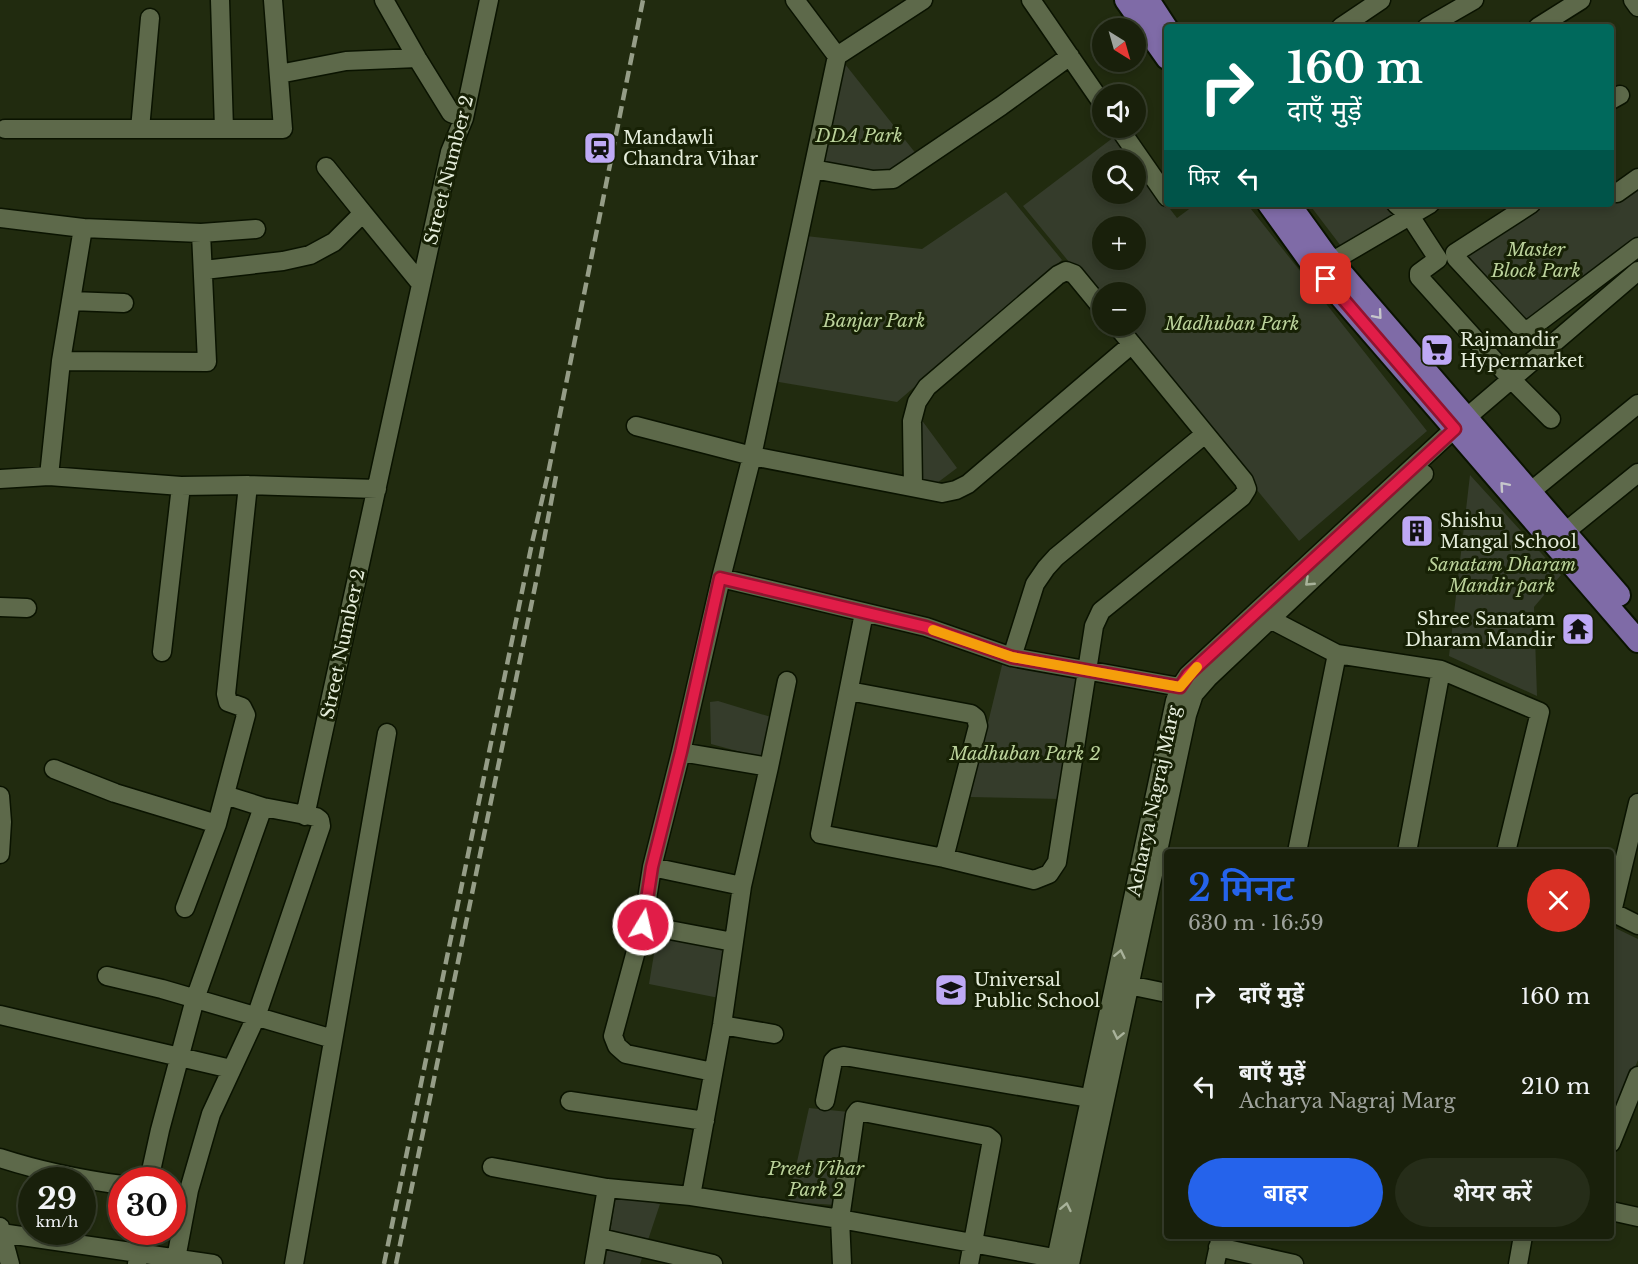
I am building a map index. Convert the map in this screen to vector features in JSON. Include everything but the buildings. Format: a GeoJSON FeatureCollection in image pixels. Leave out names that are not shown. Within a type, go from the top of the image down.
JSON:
{"type":"FeatureCollection","features":[{"type":"Feature","properties":{"kind":"main road"},"geometry":{"type":"LineString","coordinates":[[1126,0],[1164,54]]}},
{"type":"Feature","properties":{"kind":"main road"},"geometry":{"type":"LineString","coordinates":[[1148,0],[1164,24]]}},
{"type":"Feature","properties":{"kind":"main road"},"geometry":{"type":"LineString","coordinates":[[1282,209],[1332,262],[1464,428],[1530,492],[1565,532],[1628,613],[1638,641]]}},
{"type":"Feature","properties":{"kind":"main road"},"geometry":{"type":"LineString","coordinates":[[1282,209],[1310,261],[1464,428],[1628,613]]}},
{"type":"Feature","properties":{"kind":"street"},"geometry":{"type":"LineString","coordinates":[[220,0],[224,129]]}},
{"type":"Feature","properties":{"kind":"street"},"geometry":{"type":"LineString","coordinates":[[5,129],[283,129],[273,0]]}},
{"type":"Feature","properties":{"kind":"street"},"geometry":{"type":"LineString","coordinates":[[384,0],[451,113],[464,118]]}},
{"type":"Feature","properties":{"kind":"street","name":"Street Number 2"},"geometry":{"type":"LineString","coordinates":[[305,816],[450,152],[464,118],[489,0]]}},
{"type":"Feature","properties":{"kind":"street"},"geometry":{"type":"LineString","coordinates":[[795,0],[837,56]]}},
{"type":"Feature","properties":{"kind":"street"},"geometry":{"type":"LineString","coordinates":[[713,1072],[626,1054],[617,1046],[613,1036],[643,925],[652,867],[681,752],[720,578],[752,456],[837,56],[923,0]]}},
{"type":"Feature","properties":{"kind":"street"},"geometry":{"type":"LineString","coordinates":[[1031,0],[1092,88]]}},
{"type":"Feature","properties":{"kind":"street"},"geometry":{"type":"LineString","coordinates":[[1345,24],[1380,0]]}},
{"type":"Feature","properties":{"kind":"street"},"geometry":{"type":"LineString","coordinates":[[1432,24],[1473,0]]}},
{"type":"Feature","properties":{"kind":"street"},"geometry":{"type":"LineString","coordinates":[[1543,24],[1581,0]]}},
{"type":"Feature","properties":{"kind":"street"},"geometry":{"type":"LineString","coordinates":[[1633,0],[1638,7]]}},
{"type":"Feature","properties":{"kind":"street"},"geometry":{"type":"LineString","coordinates":[[140,129],[150,18]]}},
{"type":"Feature","properties":{"kind":"street"},"geometry":{"type":"LineString","coordinates":[[813,169],[873,180],[893,179],[1070,56]]}},
{"type":"Feature","properties":{"kind":"street"},"geometry":{"type":"LineString","coordinates":[[279,74],[346,60],[417,58]]}},
{"type":"Feature","properties":{"kind":"street"},"geometry":{"type":"LineString","coordinates":[[1126,138],[1164,193]]}},
{"type":"Feature","properties":{"kind":"street"},"geometry":{"type":"LineString","coordinates":[[326,166],[421,284]]}},
{"type":"Feature","properties":{"kind":"street"},"geometry":{"type":"LineString","coordinates":[[1614,192],[1617,193],[1638,178]]}},
{"type":"Feature","properties":{"kind":"street"},"geometry":{"type":"LineString","coordinates":[[1520,207],[1505,211],[1455,253],[1456,258],[1526,330],[1638,247]]}},
{"type":"Feature","properties":{"kind":"street"},"geometry":{"type":"LineString","coordinates":[[1332,262],[1403,210],[1438,259],[1419,273],[1419,277],[1510,380],[1551,418]]}},
{"type":"Feature","properties":{"kind":"street"},"geometry":{"type":"LineString","coordinates":[[204,270],[283,261],[310,255],[334,242],[363,213]]}},
{"type":"Feature","properties":{"kind":"street"},"geometry":{"type":"LineString","coordinates":[[0,218],[83,228],[201,233],[256,229]]}},
{"type":"Feature","properties":{"kind":"street"},"geometry":{"type":"LineString","coordinates":[[49,476],[60,361],[83,228]]}},
{"type":"Feature","properties":{"kind":"street"},"geometry":{"type":"LineString","coordinates":[[60,361],[207,362],[201,233]]}},
{"type":"Feature","properties":{"kind":"street"},"geometry":{"type":"LineString","coordinates":[[913,487],[912,421],[916,402],[927,387],[1058,275],[1066,271],[1074,274],[1092,296]]}},
{"type":"Feature","properties":{"kind":"street"},"geometry":{"type":"LineString","coordinates":[[1464,428],[1510,380],[1638,271]]}},
{"type":"Feature","properties":{"kind":"street"},"geometry":{"type":"LineString","coordinates":[[71,301],[124,303]]}},
{"type":"Feature","properties":{"kind":"street"},"geometry":{"type":"LineString","coordinates":[[864,613],[820,834],[944,858],[1034,880],[1049,874],[1057,862],[1094,626],[1101,611],[1242,497],[1247,489],[1244,481],[1125,336]]}},
{"type":"Feature","properties":{"kind":"street"},"geometry":{"type":"LineString","coordinates":[[636,426],[752,456],[942,493],[968,484],[1132,344]]}},
{"type":"Feature","properties":{"kind":"street"},"geometry":{"type":"LineString","coordinates":[[1530,492],[1638,404]]}},
{"type":"Feature","properties":{"kind":"street","name":"Acharya Nagraj Marg"},"geometry":{"type":"LineString","coordinates":[[1187,691],[1208,678],[1464,428]]}},
{"type":"Feature","properties":{"kind":"street","name":"Acharya Nagraj Marg"},"geometry":{"type":"LineString","coordinates":[[1063,1262],[1122,983],[1187,715],[1188,675],[1464,428]]}},
{"type":"Feature","properties":{"kind":"street"},"geometry":{"type":"LineString","coordinates":[[1012,657],[1035,584],[1046,568],[1056,557],[1205,434]]}},
{"type":"Feature","properties":{"kind":"street"},"geometry":{"type":"LineString","coordinates":[[1565,532],[1638,473]]}},
{"type":"Feature","properties":{"kind":"street"},"geometry":{"type":"LineString","coordinates":[[0,479],[49,476],[180,486],[248,485],[377,489]]}},
{"type":"Feature","properties":{"kind":"street"},"geometry":{"type":"LineString","coordinates":[[185,908],[217,824],[246,715],[242,707],[228,702],[226,694],[248,485]]}},
{"type":"Feature","properties":{"kind":"street"},"geometry":{"type":"LineString","coordinates":[[162,652],[180,486]]}},
{"type":"Feature","properties":{"kind":"street"},"geometry":{"type":"LineString","coordinates":[[720,578],[926,627],[1012,657],[1089,669],[1187,691]]}},
{"type":"Feature","properties":{"kind":"street"},"geometry":{"type":"LineString","coordinates":[[0,608],[27,608]]}},
{"type":"Feature","properties":{"kind":"street"},"geometry":{"type":"LineString","coordinates":[[1270,619],[1337,654],[1441,670],[1540,712],[1507,849]]}},
{"type":"Feature","properties":{"kind":"street"},"geometry":{"type":"LineString","coordinates":[[1301,849],[1337,654]]}},
{"type":"Feature","properties":{"kind":"street"},"geometry":{"type":"LineString","coordinates":[[1408,849],[1441,670]]}},
{"type":"Feature","properties":{"kind":"street"},"geometry":{"type":"LineString","coordinates":[[690,1196],[722,1025],[742,886],[787,681]]}},
{"type":"Feature","properties":{"kind":"street"},"geometry":{"type":"LineString","coordinates":[[849,691],[971,714],[976,718],[978,726],[944,858]]}},
{"type":"Feature","properties":{"kind":"street"},"geometry":{"type":"LineString","coordinates":[[294,1264],[387,734]]}},
{"type":"Feature","properties":{"kind":"street"},"geometry":{"type":"LineString","coordinates":[[681,752],[769,767]]}},
{"type":"Feature","properties":{"kind":"street"},"geometry":{"type":"LineString","coordinates":[[54,769],[115,793],[217,824]]}},
{"type":"Feature","properties":{"kind":"street"},"geometry":{"type":"LineString","coordinates":[[186,1176],[211,1114],[256,1017],[321,826],[316,816],[305,816],[263,807],[225,795]]}},
{"type":"Feature","properties":{"kind":"street"},"geometry":{"type":"LineString","coordinates":[[0,796],[0,854]]}},
{"type":"Feature","properties":{"kind":"street"},"geometry":{"type":"LineString","coordinates":[[152,1167],[178,1058],[195,999],[263,807]]}},
{"type":"Feature","properties":{"kind":"street"},"geometry":{"type":"LineString","coordinates":[[1614,904],[1631,866],[1637,809]]}},
{"type":"Feature","properties":{"kind":"street"},"geometry":{"type":"LineString","coordinates":[[652,867],[742,886]]}},
{"type":"Feature","properties":{"kind":"street"},"geometry":{"type":"LineString","coordinates":[[1614,913],[1638,925]]}},
{"type":"Feature","properties":{"kind":"street"},"geometry":{"type":"LineString","coordinates":[[643,925],[733,942]]}},
{"type":"Feature","properties":{"kind":"street"},"geometry":{"type":"LineString","coordinates":[[107,976],[333,1039]]}},
{"type":"Feature","properties":{"kind":"street"},"geometry":{"type":"LineString","coordinates":[[1122,983],[1164,992]]}},
{"type":"Feature","properties":{"kind":"street","name":"Acharya Nagraj Marg"},"geometry":{"type":"LineString","coordinates":[[1063,1262],[1089,1098],[1122,983]]}},
{"type":"Feature","properties":{"kind":"street"},"geometry":{"type":"LineString","coordinates":[[0,1015],[231,1069]]}},
{"type":"Feature","properties":{"kind":"street"},"geometry":{"type":"LineString","coordinates":[[722,1025],[774,1034]]}},
{"type":"Feature","properties":{"kind":"street"},"geometry":{"type":"LineString","coordinates":[[825,1101],[833,1061],[844,1056],[1089,1098]]}},
{"type":"Feature","properties":{"kind":"street"},"geometry":{"type":"LineString","coordinates":[[1614,1136],[1638,1076]]}},
{"type":"Feature","properties":{"kind":"street"},"geometry":{"type":"LineString","coordinates":[[570,1101],[705,1121]]}},
{"type":"Feature","properties":{"kind":"street"},"geometry":{"type":"LineString","coordinates":[[842,1264],[840,1219],[856,1112],[987,1136],[992,1143],[969,1264]]}},
{"type":"Feature","properties":{"kind":"street"},"geometry":{"type":"LineString","coordinates":[[0,1158],[40,1171],[108,1183]]}},
{"type":"Feature","properties":{"kind":"street"},"geometry":{"type":"LineString","coordinates":[[492,1167],[607,1188],[690,1196],[840,1219],[1063,1262]]}},
{"type":"Feature","properties":{"kind":"street"},"geometry":{"type":"LineString","coordinates":[[594,1264],[607,1188]]}},
{"type":"Feature","properties":{"kind":"street"},"geometry":{"type":"LineString","coordinates":[[1614,1212],[1638,1217]]}},
{"type":"Feature","properties":{"kind":"street"},"geometry":{"type":"LineString","coordinates":[[6,1260],[1,1230],[137,1259],[213,1264]]}},
{"type":"Feature","properties":{"kind":"street"},"geometry":{"type":"LineString","coordinates":[[600,1238],[713,1264]]}},
{"type":"Feature","properties":{"kind":"street"},"geometry":{"type":"LineString","coordinates":[[1518,1264],[1522,1239]]}},
{"type":"Feature","properties":{"kind":"street"},"geometry":{"type":"LineString","coordinates":[[176,1262],[177,1245]]}},
{"type":"Feature","properties":{"kind":"street"},"geometry":{"type":"LineString","coordinates":[[1218,1249],[1294,1264]]}},
{"type":"Feature","properties":{"kind":"green space","name":"DDA Park"},"geometry":{"type":"Polygon","coordinates":[[[841,59],[917,155],[892,173],[820,163],[841,59]]]}},
{"type":"Feature","properties":{"kind":"green space","name":"Madhuban Park"},"geometry":{"type":"Polygon","coordinates":[[[1113,138],[1124,150],[1097,150],[1113,138]]]}},
{"type":"Feature","properties":{"kind":"green space","name":"Madhuban Park"},"geometry":{"type":"Polygon","coordinates":[[[1092,154],[1092,204],[1146,204],[1146,178],[1164,201],[1164,207],[1168,207],[1177,218],[1192,207],[1249,207],[1427,431],[1299,541],[1130,336],[1146,336],[1146,282],[1092,282],[1092,290],[1023,206],[1092,154]]]}},
{"type":"Feature","properties":{"kind":"green space","name":"Master Block Park"},"geometry":{"type":"Polygon","coordinates":[[[1638,184],[1638,243],[1527,325],[1458,253],[1534,207],[1614,207],[1614,201],[1638,184]]]}},
{"type":"Feature","properties":{"kind":"green space","name":"Banjar Park"},"geometry":{"type":"Polygon","coordinates":[[[1006,192],[1062,260],[897,402],[773,381],[806,236],[922,249],[1006,192]]]}},
{"type":"Feature","properties":{"kind":"green space"},"geometry":{"type":"Polygon","coordinates":[[[1311,207],[1393,207],[1404,217],[1344,250],[1311,207]]]}},
{"type":"Feature","properties":{"kind":"green space"},"geometry":{"type":"Polygon","coordinates":[[[915,411],[957,468],[925,492],[920,482],[915,411]]]}},
{"type":"Feature","properties":{"kind":"green space","name":"Sanatam Dharam Mandir park"},"geometry":{"type":"Polygon","coordinates":[[[1470,475],[1561,575],[1534,607],[1537,696],[1449,656],[1470,475]]]}},
{"type":"Feature","properties":{"kind":"green space","name":"Madhuban Park 2"},"geometry":{"type":"Polygon","coordinates":[[[1004,657],[1083,679],[1061,799],[970,797],[1004,657]]]}},
{"type":"Feature","properties":{"kind":"green space"},"geometry":{"type":"Polygon","coordinates":[[[718,701],[771,717],[763,758],[711,744],[710,702],[718,701]]]}},
{"type":"Feature","properties":{"kind":"green space"},"geometry":{"type":"Polygon","coordinates":[[[1614,927],[1638,939],[1638,1060],[1614,1119],[1614,927]]]}},
{"type":"Feature","properties":{"kind":"green space"},"geometry":{"type":"Polygon","coordinates":[[[658,930],[733,944],[724,999],[649,984],[658,930]]]}},
{"type":"Feature","properties":{"kind":"green space","name":"Preet Vihar Park 2"},"geometry":{"type":"Polygon","coordinates":[[[809,1108],[849,1112],[836,1205],[788,1202],[809,1108]]]}},
{"type":"Feature","properties":{"kind":"green space"},"geometry":{"type":"Polygon","coordinates":[[[616,1195],[660,1204],[640,1264],[605,1264],[616,1195]]]}},
{"type":"Feature","properties":{"kind":"railway"},"geometry":{"type":"LineString","coordinates":[[384,1264],[548,474],[643,0]]}},
{"type":"Feature","properties":{"kind":"railway"},"geometry":{"type":"LineString","coordinates":[[396,1264],[556,476]]}},
{"type":"Feature","properties":{"kind":"slow traffic"},"geometry":{"type":"LineString","coordinates":[[933,630],[1012,657],[1180,687],[1197,667]]}},
{"type":"Feature","properties":{"kind":"place","name":"Mandawli Chandra Vihar"},"geometry":{"type":"Point","coordinates":[600,148]}},
{"type":"Feature","properties":{"kind":"place","name":"Rajmandir Hypermarket"},"geometry":{"type":"Point","coordinates":[1437,350]}},
{"type":"Feature","properties":{"kind":"place","name":"Shishu Mangal School"},"geometry":{"type":"Point","coordinates":[1417,531]}},
{"type":"Feature","properties":{"kind":"place","name":"Shree Sanatam Dharam Mandir"},"geometry":{"type":"Point","coordinates":[1578,629]}},
{"type":"Feature","properties":{"kind":"place","name":"Universal Public School"},"geometry":{"type":"Point","coordinates":[951,990]}},
{"type":"Feature","properties":{"kind":"route"},"geometry":{"type":"LineString","coordinates":[[643,925],[652,867],[681,752],[720,578],[926,627],[1012,657],[1180,687],[1188,675],[1455,429],[1326,279]]}}]}
